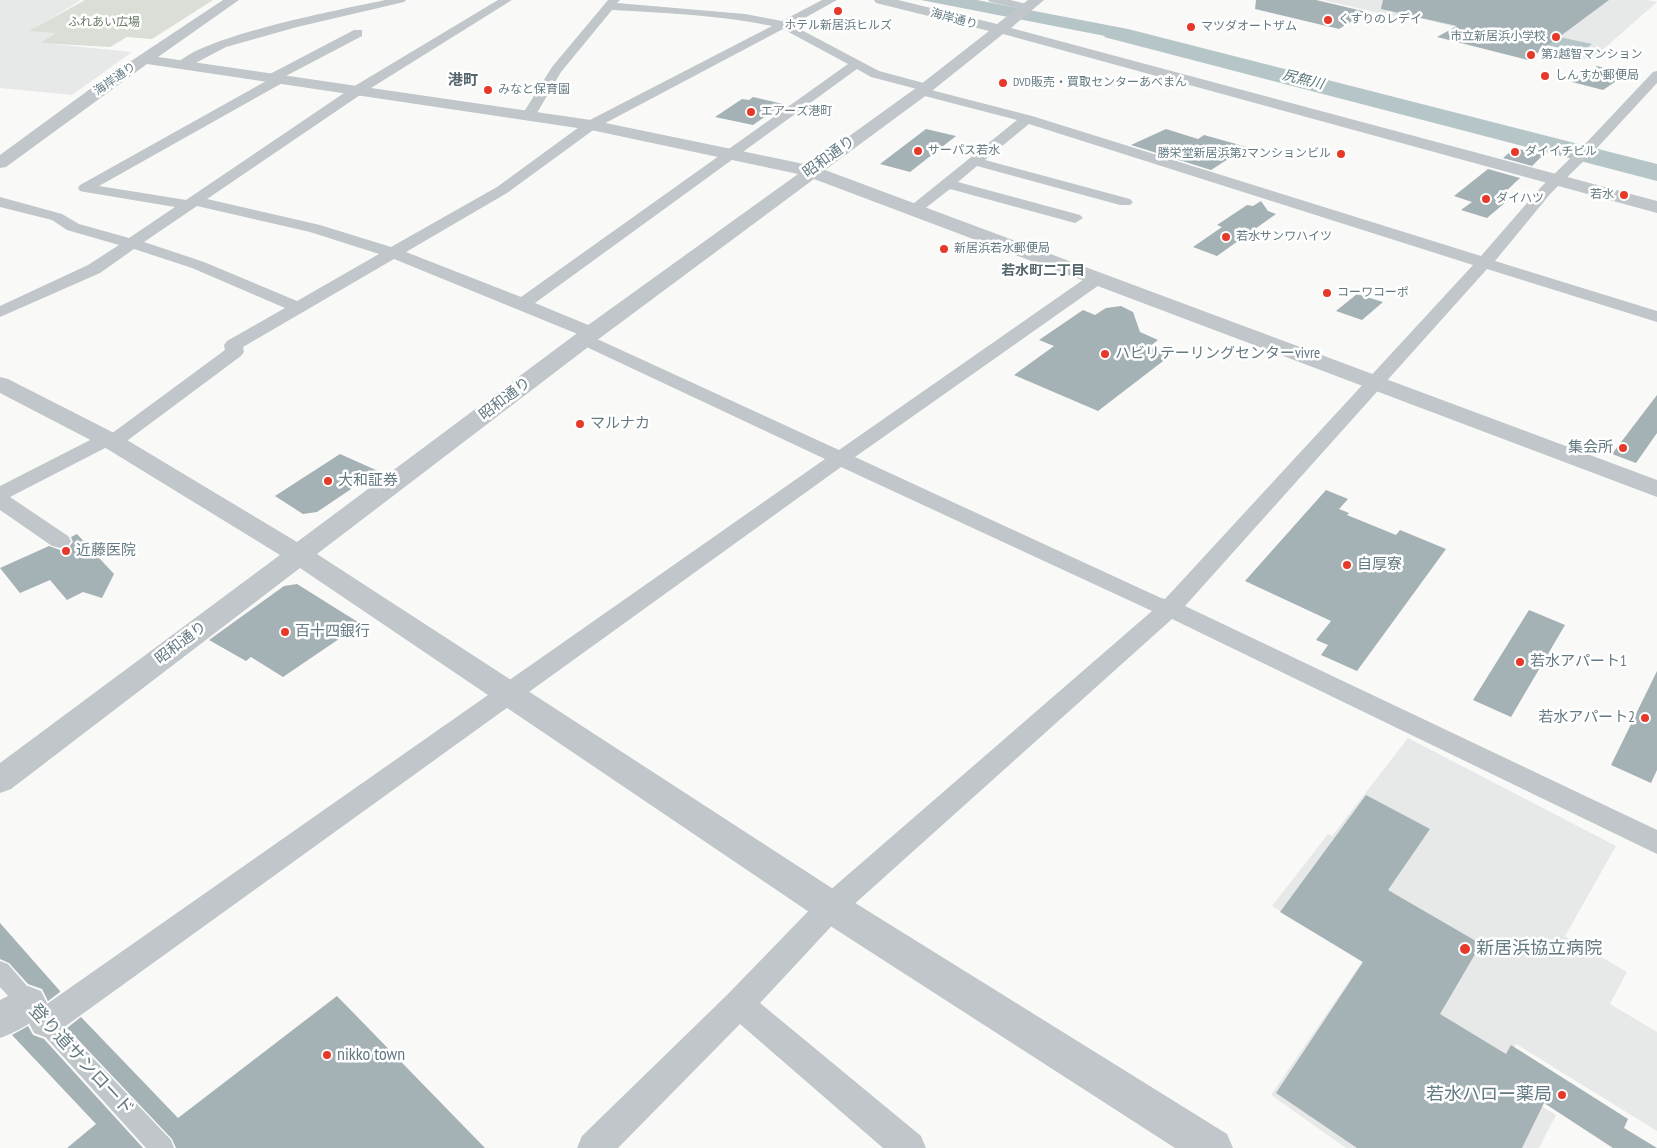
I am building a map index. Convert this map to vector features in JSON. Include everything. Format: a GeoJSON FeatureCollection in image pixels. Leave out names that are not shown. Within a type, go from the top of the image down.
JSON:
{"type":"FeatureCollection","features":[{"type":"Feature","properties":{"kind":"street","name":"海岸通り"},"geometry":{"type":"LineString","coordinates":[[0,162],[144,59],[232,0]]}},
{"type":"Feature","properties":{"kind":"street"},"geometry":{"type":"LineString","coordinates":[[182,65],[222,44],[295,24],[400,0]]}},
{"type":"Feature","properties":{"kind":"street"},"geometry":{"type":"LineString","coordinates":[[0,312],[94,269],[134,244],[358,90],[506,0]]}},
{"type":"Feature","properties":{"kind":"street"},"geometry":{"type":"LineString","coordinates":[[0,494],[110,440],[235,352],[233,345],[502,190],[591,125],[831,0]]}},
{"type":"Feature","properties":{"kind":"street","name":"海岸通り"},"geometry":{"type":"LineString","coordinates":[[881,0],[1019,13],[1028,48],[1551,185]]}},
{"type":"Feature","properties":{"kind":"street"},"geometry":{"type":"LineString","coordinates":[[994,0],[1019,13]]}},
{"type":"Feature","properties":{"kind":"street"},"geometry":{"type":"LineString","coordinates":[[529,116],[556,70],[612,3],[741,17],[784,25],[858,63],[875,74],[1027,119],[1657,317]]}},
{"type":"Feature","properties":{"kind":"street"},"geometry":{"type":"LineString","coordinates":[[736,5],[731,8],[731,11],[741,17]]}},
{"type":"Feature","properties":{"kind":"street","name":"昭和通り"},"geometry":{"type":"LineString","coordinates":[[0,780],[588,336],[924,89],[1019,13]]}},
{"type":"Feature","properties":{"kind":"street"},"geometry":{"type":"LineString","coordinates":[[358,33],[85,188],[192,203],[314,228],[420,262],[521,305],[840,458],[1154,604],[1170,608],[1657,843]]}},
{"type":"Feature","properties":{"kind":"street"},"geometry":{"type":"LineString","coordinates":[[144,59],[591,125],[810,171],[1657,489]]}},
{"type":"Feature","properties":{"kind":"street"},"geometry":{"type":"LineString","coordinates":[[521,305],[735,154],[858,63]]}},
{"type":"Feature","properties":{"kind":"street"},"geometry":{"type":"LineString","coordinates":[[594,1148],[739,1004],[831,907],[1170,608],[1484,263],[1551,185],[1592,145],[1657,75]]}},
{"type":"Feature","properties":{"kind":"street"},"geometry":{"type":"LineString","coordinates":[[913,211],[1027,119]]}},
{"type":"Feature","properties":{"kind":"street"},"geometry":{"type":"LineString","coordinates":[[974,161],[1125,202]]}},
{"type":"Feature","properties":{"kind":"street"},"geometry":{"type":"LineString","coordinates":[[946,184],[1075,218]]}},
{"type":"Feature","properties":{"kind":"street"},"geometry":{"type":"LineString","coordinates":[[1551,185],[1657,207]]}},
{"type":"Feature","properties":{"kind":"street"},"geometry":{"type":"LineString","coordinates":[[1551,185],[1657,221]]}},
{"type":"Feature","properties":{"kind":"street"},"geometry":{"type":"LineString","coordinates":[[0,202],[57,217],[73,227],[198,265],[300,308]]}},
{"type":"Feature","properties":{"kind":"street"},"geometry":{"type":"LineString","coordinates":[[24,1016],[511,694],[840,458],[1096,279]]}},
{"type":"Feature","properties":{"kind":"street"},"geometry":{"type":"LineString","coordinates":[[0,384],[110,440],[298,554],[831,907],[1212,1148]]}},
{"type":"Feature","properties":{"kind":"street"},"geometry":{"type":"LineString","coordinates":[[0,500],[60,541]]}},
{"type":"Feature","properties":{"kind":"street","name":"登り道サンロード"},"geometry":{"type":"LineString","coordinates":[[0,971],[24,1016],[162,1148]]}},
{"type":"Feature","properties":{"kind":"street"},"geometry":{"type":"LineString","coordinates":[[739,1004],[910,1148]]}},
{"type":"Feature","properties":{"kind":"shaded area"},"geometry":{"type":"Polygon","coordinates":[[[0,0],[81,0],[32,30],[57,33],[42,43],[132,52],[72,95],[0,88],[0,0]]]}},
{"type":"Feature","properties":{"kind":"shaded area","name":"市立新居浜小学校"},"geometry":{"type":"Polygon","coordinates":[[[1323,0],[1645,0],[1657,2],[1598,54],[1585,59],[1415,17],[1408,20],[1323,0]]]}},
{"type":"Feature","properties":{"kind":"shaded area","name":"新居浜協立病院"},"geometry":{"type":"Polygon","coordinates":[[[1408,738],[1616,846],[1565,936],[1627,972],[1610,1004],[1657,1032],[1657,1131],[1516,1044],[1497,1078],[1556,1115],[1539,1148],[1346,1148],[1271,1095],[1362,962],[1272,906],[1328,834],[1332,836],[1408,738]]]}},
{"type":"Feature","properties":{"kind":"green space","name":"ふれあい広場"},"geometry":{"type":"Polygon","coordinates":[[[85,0],[213,0],[152,39],[127,37],[110,47],[40,43],[56,33],[29,31],[85,0]]]}},
{"type":"Feature","properties":{"kind":"water","name":"尻無川"},"geometry":{"type":"Polygon","coordinates":[[[921,0],[977,0],[1128,29],[1657,164],[1657,181],[1105,36],[921,0]]]}},
{"type":"Feature","properties":{"kind":"water"},"geometry":{"type":"Polygon","coordinates":[[[1536,32],[1592,44],[1581,53],[1524,40],[1536,32]]]}},
{"type":"Feature","properties":{"kind":"building","name":"くすりのレデイ"},"geometry":{"type":"Polygon","coordinates":[[[1256,0],[1316,0],[1367,12],[1339,29],[1255,9],[1256,0]]]}},
{"type":"Feature","properties":{"kind":"building","name":"市立新居浜小学校"},"geometry":{"type":"Polygon","coordinates":[[[1383,0],[1609,0],[1528,60],[1437,37],[1457,26],[1381,9],[1383,0]]]}},
{"type":"Feature","properties":{"kind":"building"},"geometry":{"type":"Polygon","coordinates":[[[1597,66],[1627,74],[1603,90],[1572,82],[1597,66]]]}},
{"type":"Feature","properties":{"kind":"building","name":"エアーズ港町"},"geometry":{"type":"Polygon","coordinates":[[[753,97],[783,104],[753,125],[715,117],[742,99],[749,100],[753,97]]]}},
{"type":"Feature","properties":{"kind":"building","name":"サーパス若水"},"geometry":{"type":"Polygon","coordinates":[[[926,129],[956,136],[910,172],[880,164],[926,129]]]}},
{"type":"Feature","properties":{"kind":"building"},"geometry":{"type":"Polygon","coordinates":[[[1166,129],[1198,139],[1204,135],[1247,147],[1211,170],[1131,145],[1166,129]]]}},
{"type":"Feature","properties":{"kind":"building"},"geometry":{"type":"Polygon","coordinates":[[[1515,148],[1543,155],[1532,166],[1503,158],[1515,148]]]}},
{"type":"Feature","properties":{"kind":"building","name":"ダイハツ"},"geometry":{"type":"Polygon","coordinates":[[[1488,169],[1520,178],[1504,193],[1513,196],[1487,218],[1461,210],[1472,202],[1454,196],[1488,169]]]}},
{"type":"Feature","properties":{"kind":"building","name":"若水サンワハイツ"},"geometry":{"type":"Polygon","coordinates":[[[1261,201],[1268,211],[1276,214],[1217,256],[1193,247],[1222,227],[1217,225],[1247,205],[1253,206],[1261,201]]]}},
{"type":"Feature","properties":{"kind":"building"},"geometry":{"type":"Polygon","coordinates":[[[1357,294],[1383,302],[1362,320],[1336,311],[1357,294]]]}},
{"type":"Feature","properties":{"kind":"building","name":"ハビリテーリングセンターvivre"},"geometry":{"type":"Polygon","coordinates":[[[1121,306],[1133,312],[1140,332],[1158,340],[1149,347],[1171,355],[1098,411],[1014,375],[1054,346],[1039,340],[1083,310],[1095,315],[1106,308],[1121,306]]]}},
{"type":"Feature","properties":{"kind":"building"},"geometry":{"type":"Polygon","coordinates":[[[1657,395],[1657,433],[1636,463],[1612,454],[1657,395]]]}},
{"type":"Feature","properties":{"kind":"building","name":"大和証券"},"geometry":{"type":"Polygon","coordinates":[[[340,454],[378,471],[317,512],[303,514],[275,496],[340,454]]]}},
{"type":"Feature","properties":{"kind":"building","name":"自厚寮"},"geometry":{"type":"Polygon","coordinates":[[[1326,490],[1348,499],[1339,509],[1349,513],[1347,515],[1396,535],[1400,530],[1446,549],[1357,671],[1321,655],[1328,645],[1316,640],[1331,621],[1245,581],[1326,490]]]}},
{"type":"Feature","properties":{"kind":"building","name":"近藤医院"},"geometry":{"type":"Polygon","coordinates":[[[77,534],[114,574],[102,598],[83,592],[67,600],[50,580],[20,593],[0,568],[49,546],[60,550],[68,548],[73,542],[71,537],[77,534]]]}},
{"type":"Feature","properties":{"kind":"building","name":"百十四銀行"},"geometry":{"type":"Polygon","coordinates":[[[297,584],[361,624],[283,677],[251,657],[246,661],[209,640],[284,586],[297,584]]]}},
{"type":"Feature","properties":{"kind":"building","name":"若水アパート1"},"geometry":{"type":"Polygon","coordinates":[[[1529,610],[1565,625],[1511,717],[1473,700],[1529,610]]]}},
{"type":"Feature","properties":{"kind":"building","name":"若水アパート2"},"geometry":{"type":"Polygon","coordinates":[[[1657,671],[1657,770],[1651,783],[1611,765],[1657,671]]]}},
{"type":"Feature","properties":{"kind":"building"},"geometry":{"type":"Polygon","coordinates":[[[1366,795],[1430,829],[1388,890],[1481,944],[1440,1014],[1506,1054],[1511,1045],[1628,1119],[1624,1128],[1657,1148],[1613,1148],[1544,1103],[1522,1148],[1357,1148],[1276,1093],[1363,962],[1280,912],[1366,795]]]}},
{"type":"Feature","properties":{"kind":"building"},"geometry":{"type":"Polygon","coordinates":[[[0,923],[60,991],[48,1001],[42,989],[28,984],[9,963],[0,959],[0,923]]]}},
{"type":"Feature","properties":{"kind":"building","name":"nikko town"},"geometry":{"type":"Polygon","coordinates":[[[337,996],[485,1148],[176,1148],[172,1139],[67,1028],[81,1017],[178,1118],[337,996]]]}},
{"type":"Feature","properties":{"kind":"building"},"geometry":{"type":"Polygon","coordinates":[[[28,1026],[33,1035],[44,1039],[143,1148],[67,1148],[96,1124],[12,1035],[28,1026]]]}},
{"type":"Feature","properties":{"kind":"place","name":"ホテル新居浜ヒルズ"},"geometry":{"type":"Point","coordinates":[838,11]}},
{"type":"Feature","properties":{"kind":"place","name":"くすりのレデイ"},"geometry":{"type":"Point","coordinates":[1328,20]}},
{"type":"Feature","properties":{"kind":"place","name":"マツダオートザム"},"geometry":{"type":"Point","coordinates":[1191,27]}},
{"type":"Feature","properties":{"kind":"place","name":"市立新居浜小学校"},"geometry":{"type":"Point","coordinates":[1556,37]}},
{"type":"Feature","properties":{"kind":"place","name":"第2越智マンション"},"geometry":{"type":"Point","coordinates":[1531,55]}},
{"type":"Feature","properties":{"kind":"place","name":"しんすか郵便局"},"geometry":{"type":"Point","coordinates":[1545,76]}},
{"type":"Feature","properties":{"kind":"place","name":"DVD販売・買取センターあべまん"},"geometry":{"type":"Point","coordinates":[1003,83]}},
{"type":"Feature","properties":{"kind":"place","name":"みなと保育園"},"geometry":{"type":"Point","coordinates":[488,90]}},
{"type":"Feature","properties":{"kind":"place","name":"エアーズ港町"},"geometry":{"type":"Point","coordinates":[751,112]}},
{"type":"Feature","properties":{"kind":"place","name":"サーパス若水"},"geometry":{"type":"Point","coordinates":[918,151]}},
{"type":"Feature","properties":{"kind":"place","name":"ダイイチビル"},"geometry":{"type":"Point","coordinates":[1515,152]}},
{"type":"Feature","properties":{"kind":"place","name":"勝栄堂新居浜第2マンションビル"},"geometry":{"type":"Point","coordinates":[1341,154]}},
{"type":"Feature","properties":{"kind":"place","name":"若水"},"geometry":{"type":"Point","coordinates":[1624,195]}},
{"type":"Feature","properties":{"kind":"place","name":"ダイハツ"},"geometry":{"type":"Point","coordinates":[1486,199]}},
{"type":"Feature","properties":{"kind":"place","name":"若水サンワハイツ"},"geometry":{"type":"Point","coordinates":[1226,237]}},
{"type":"Feature","properties":{"kind":"place","name":"新居浜若水郵便局"},"geometry":{"type":"Point","coordinates":[944,249]}},
{"type":"Feature","properties":{"kind":"place","name":"コーワコーポ"},"geometry":{"type":"Point","coordinates":[1327,293]}},
{"type":"Feature","properties":{"kind":"place","name":"ハビリテーリングセンターvivre"},"geometry":{"type":"Point","coordinates":[1105,354]}},
{"type":"Feature","properties":{"kind":"place","name":"マルナカ"},"geometry":{"type":"Point","coordinates":[580,424]}},
{"type":"Feature","properties":{"kind":"place","name":"集会所"},"geometry":{"type":"Point","coordinates":[1623,448]}},
{"type":"Feature","properties":{"kind":"place","name":"大和証券"},"geometry":{"type":"Point","coordinates":[328,481]}},
{"type":"Feature","properties":{"kind":"place","name":"近藤医院"},"geometry":{"type":"Point","coordinates":[66,551]}},
{"type":"Feature","properties":{"kind":"place","name":"自厚寮"},"geometry":{"type":"Point","coordinates":[1347,565]}},
{"type":"Feature","properties":{"kind":"place","name":"百十四銀行"},"geometry":{"type":"Point","coordinates":[285,632]}},
{"type":"Feature","properties":{"kind":"place","name":"若水アパート1"},"geometry":{"type":"Point","coordinates":[1520,662]}},
{"type":"Feature","properties":{"kind":"place","name":"若水アパート2"},"geometry":{"type":"Point","coordinates":[1645,718]}},
{"type":"Feature","properties":{"kind":"place","name":"新居浜協立病院"},"geometry":{"type":"Point","coordinates":[1465,949]}},
{"type":"Feature","properties":{"kind":"place","name":"nikko town"},"geometry":{"type":"Point","coordinates":[327,1055]}},
{"type":"Feature","properties":{"kind":"place","name":"若水ハロー薬局"},"geometry":{"type":"Point","coordinates":[1562,1095]}},
{"type":"Feature","properties":{"kind":"district","name":"港町"},"geometry":{"type":"Point","coordinates":[463,81]}},
{"type":"Feature","properties":{"kind":"district","name":"若水町二丁目"},"geometry":{"type":"Point","coordinates":[1043,271]}}]}
